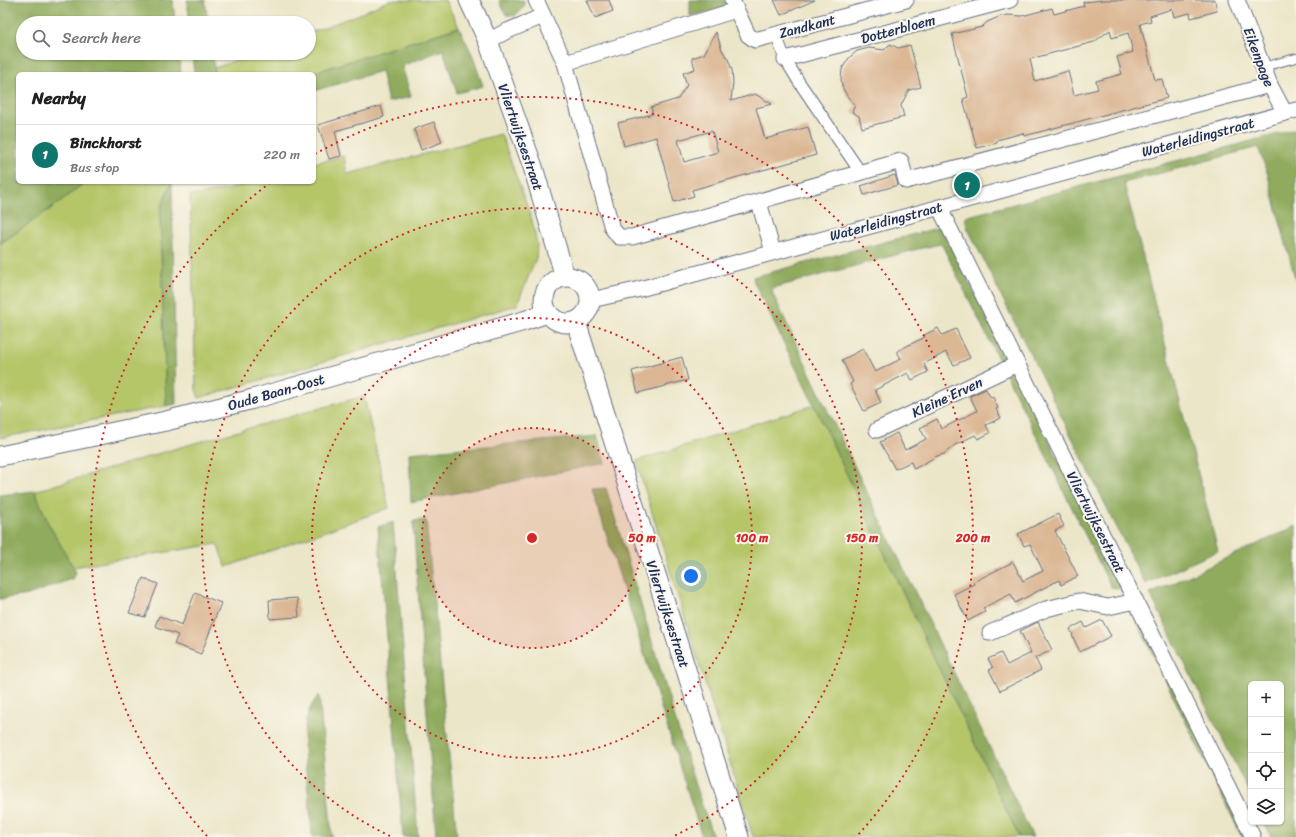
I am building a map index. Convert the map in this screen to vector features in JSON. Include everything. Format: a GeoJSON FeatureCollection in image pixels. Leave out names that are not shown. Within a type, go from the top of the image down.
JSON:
{"type":"FeatureCollection","features":[{"type":"Feature","properties":{"kind":"street","name":"Vliertwijksestraat"},"geometry":{"type":"LineString","coordinates":[[469,0],[488,41],[533,167],[565,277]]}},
{"type":"Feature","properties":{"kind":"street"},"geometry":{"type":"LineString","coordinates":[[536,0],[565,63],[612,228],[619,237],[632,237],[901,161],[906,181],[1270,85]]}},
{"type":"Feature","properties":{"kind":"street","name":"Zandkant"},"geometry":{"type":"LineString","coordinates":[[734,5],[748,35],[755,40],[906,0]]}},
{"type":"Feature","properties":{"kind":"street","name":"Dotterbloem"},"geometry":{"type":"LineString","coordinates":[[785,59],[954,7],[1010,0]]}},
{"type":"Feature","properties":{"kind":"street","name":"Eikenpage"},"geometry":{"type":"LineString","coordinates":[[1237,0],[1270,85],[1290,112]]}},
{"type":"Feature","properties":{"kind":"street"},"geometry":{"type":"LineString","coordinates":[[565,63],[734,5]]}},
{"type":"Feature","properties":{"kind":"street"},"geometry":{"type":"LineString","coordinates":[[488,41],[543,16]]}},
{"type":"Feature","properties":{"kind":"street"},"geometry":{"type":"LineString","coordinates":[[776,35],[785,59],[799,82],[861,173]]}},
{"type":"Feature","properties":{"kind":"street","name":"Waterleidingstraat"},"geometry":{"type":"LineString","coordinates":[[591,300],[636,290],[1290,112]]}},
{"type":"Feature","properties":{"kind":"street"},"geometry":{"type":"LineString","coordinates":[[758,202],[772,252]]}},
{"type":"Feature","properties":{"kind":"street","name":"Vliertwijksestraat"},"geometry":{"type":"LineString","coordinates":[[939,207],[1253,837]]}},
{"type":"Feature","properties":{"kind":"street"},"geometry":{"type":"LineString","coordinates":[[565,277],[582,281],[587,288],[591,300],[587,314],[582,319],[565,324],[555,320],[547,313],[544,305],[546,289],[551,283],[565,277]]}},
{"type":"Feature","properties":{"kind":"street","name":"Oude Baan-Oost"},"geometry":{"type":"LineString","coordinates":[[0,456],[166,421],[253,399],[524,321],[547,313]]}},
{"type":"Feature","properties":{"kind":"street","name":"Vliertwijksestraat"},"geometry":{"type":"LineString","coordinates":[[576,322],[739,837]]}},
{"type":"Feature","properties":{"kind":"street","name":"Kleine Erven"},"geometry":{"type":"LineString","coordinates":[[877,430],[1017,364]]}},
{"type":"Feature","properties":{"kind":"street"},"geometry":{"type":"LineString","coordinates":[[990,633],[1046,609],[1079,601],[1108,607],[1136,602]]}},
{"type":"Feature","properties":{"kind":"lane"},"geometry":{"type":"LineString","coordinates":[[1263,67],[1296,58]]}},
{"type":"Feature","properties":{"kind":"green space"},"geometry":{"type":"Polygon","coordinates":[[[0,0],[173,0],[174,16],[16,16],[16,60],[180,60],[181,72],[16,72],[16,184],[82,184],[60,202],[0,244],[0,0]]]}},
{"type":"Feature","properties":{"kind":"green space"},"geometry":{"type":"Polygon","coordinates":[[[187,0],[205,0],[207,16],[189,16],[187,0]]]}},
{"type":"Feature","properties":{"kind":"green space"},"geometry":{"type":"Polygon","coordinates":[[[390,0],[445,0],[459,27],[315,72],[215,72],[214,68],[236,60],[316,60],[316,30],[357,15],[390,0]]]}},
{"type":"Feature","properties":{"kind":"green space"},"geometry":{"type":"Polygon","coordinates":[[[499,0],[524,0],[524,6],[515,16],[506,15],[499,0]]]}},
{"type":"Feature","properties":{"kind":"green space"},"geometry":{"type":"Polygon","coordinates":[[[690,0],[724,0],[727,8],[690,16],[690,0]]]}},
{"type":"Feature","properties":{"kind":"green space"},"geometry":{"type":"Polygon","coordinates":[[[459,27],[472,54],[483,86],[457,93],[443,50],[404,65],[403,69],[411,97],[388,102],[381,71],[316,90],[315,72],[459,27]]]}},
{"type":"Feature","properties":{"kind":"green space"},"geometry":{"type":"Polygon","coordinates":[[[193,60],[213,60],[215,72],[194,72],[193,60]]]}},
{"type":"Feature","properties":{"kind":"green space"},"geometry":{"type":"Polygon","coordinates":[[[1296,129],[1296,282],[1267,172],[1258,147],[1124,183],[1218,551],[1145,584],[967,227],[965,217],[1296,129]]]}},
{"type":"Feature","properties":{"kind":"green space"},"geometry":{"type":"Polygon","coordinates":[[[501,134],[532,220],[537,245],[536,258],[517,305],[199,398],[196,390],[190,196],[230,189],[245,184],[316,184],[316,163],[344,156],[347,174],[501,134]]]}},
{"type":"Feature","properties":{"kind":"green space"},"geometry":{"type":"Polygon","coordinates":[[[82,184],[171,184],[165,196],[160,217],[166,406],[0,438],[0,244],[60,202],[82,184]]]}},
{"type":"Feature","properties":{"kind":"green space"},"geometry":{"type":"Polygon","coordinates":[[[172,184],[176,404],[166,406],[160,217],[161,207],[172,184]]]}},
{"type":"Feature","properties":{"kind":"green space"},"geometry":{"type":"Polygon","coordinates":[[[941,227],[1249,837],[1242,837],[1121,589],[1111,587],[943,247],[940,244],[918,249],[773,288],[772,292],[824,403],[1033,837],[1019,837],[754,282],[753,277],[941,227]]]}},
{"type":"Feature","properties":{"kind":"green space"},"geometry":{"type":"Polygon","coordinates":[[[364,396],[389,508],[226,567],[217,544],[73,567],[48,523],[35,491],[177,448],[364,396]]]}},
{"type":"Feature","properties":{"kind":"green space"},"geometry":{"type":"Polygon","coordinates":[[[814,405],[1019,837],[753,837],[636,461],[814,405]]]}},
{"type":"Feature","properties":{"kind":"green space"},"geometry":{"type":"Polygon","coordinates":[[[597,436],[605,463],[411,502],[409,453],[597,436]]]}},
{"type":"Feature","properties":{"kind":"green space"},"geometry":{"type":"Polygon","coordinates":[[[606,488],[694,782],[713,837],[702,837],[592,489],[606,488]]]}},
{"type":"Feature","properties":{"kind":"green space"},"geometry":{"type":"Polygon","coordinates":[[[35,491],[48,523],[76,572],[74,578],[28,595],[0,599],[0,495],[35,491]]]}},
{"type":"Feature","properties":{"kind":"green space"},"geometry":{"type":"Polygon","coordinates":[[[426,520],[457,837],[436,837],[413,521],[426,520]]]}},
{"type":"Feature","properties":{"kind":"green space"},"geometry":{"type":"Polygon","coordinates":[[[393,522],[418,837],[403,837],[378,527],[393,522]]]}},
{"type":"Feature","properties":{"kind":"green space"},"geometry":{"type":"Polygon","coordinates":[[[1296,526],[1296,837],[1271,837],[1265,825],[1284,825],[1284,681],[1248,681],[1248,790],[1150,594],[1296,526]]]}},
{"type":"Feature","properties":{"kind":"green space"},"geometry":{"type":"Polygon","coordinates":[[[319,695],[332,837],[312,837],[304,736],[308,714],[312,704],[319,695]]]}},
{"type":"Feature","properties":{"kind":"building"},"geometry":{"type":"Polygon","coordinates":[[[587,0],[609,0],[613,11],[595,18],[587,0]]]}},
{"type":"Feature","properties":{"kind":"building"},"geometry":{"type":"Polygon","coordinates":[[[774,0],[815,0],[781,15],[774,0]]]}},
{"type":"Feature","properties":{"kind":"building"},"geometry":{"type":"Polygon","coordinates":[[[1105,0],[1215,0],[1217,11],[1191,18],[1190,13],[1174,17],[1172,9],[1150,16],[1151,21],[1140,24],[1155,80],[1162,79],[1167,98],[1024,136],[1023,133],[997,140],[997,143],[977,148],[963,99],[968,97],[952,34],[982,27],[987,22],[1001,16],[1022,16],[1052,8],[1054,14],[1084,6],[1083,2],[1105,0]],[[1110,30],[1094,42],[1030,59],[1035,81],[1068,71],[1074,95],[1098,89],[1096,81],[1122,74],[1117,57],[1133,52],[1128,33],[1112,38],[1110,30]]]}},
{"type":"Feature","properties":{"kind":"building"},"geometry":{"type":"Polygon","coordinates":[[[716,32],[722,50],[728,59],[732,70],[733,83],[731,101],[755,94],[772,104],[756,108],[765,139],[808,127],[816,155],[692,190],[694,196],[674,202],[656,137],[624,146],[618,123],[653,114],[651,107],[678,99],[687,85],[683,73],[695,69],[692,58],[704,54],[716,32]],[[712,131],[678,140],[684,162],[718,152],[712,131]]]}},
{"type":"Feature","properties":{"kind":"building"},"geometry":{"type":"Polygon","coordinates":[[[890,44],[898,48],[910,45],[921,87],[909,90],[901,105],[904,117],[862,128],[859,116],[852,112],[855,105],[847,96],[842,86],[842,69],[849,58],[857,51],[869,48],[884,50],[890,44]]]}},
{"type":"Feature","properties":{"kind":"building"},"geometry":{"type":"Polygon","coordinates":[[[381,106],[384,117],[335,131],[341,156],[329,159],[318,125],[381,106]]]}},
{"type":"Feature","properties":{"kind":"building"},"geometry":{"type":"Polygon","coordinates":[[[434,122],[442,142],[421,150],[414,129],[434,122]]]}},
{"type":"Feature","properties":{"kind":"building"},"geometry":{"type":"Polygon","coordinates":[[[895,175],[898,185],[864,195],[861,186],[895,175]]]}},
{"type":"Feature","properties":{"kind":"building"},"geometry":{"type":"Polygon","coordinates":[[[938,328],[942,335],[956,329],[970,358],[954,365],[946,352],[924,364],[928,372],[912,380],[908,373],[875,390],[881,403],[864,411],[850,384],[853,382],[842,360],[863,349],[875,372],[901,359],[897,351],[925,337],[924,335],[938,328]]]}},
{"type":"Feature","properties":{"kind":"building"},"geometry":{"type":"Polygon","coordinates":[[[682,357],[688,380],[638,393],[632,371],[682,357]]]}},
{"type":"Feature","properties":{"kind":"building"},"geometry":{"type":"Polygon","coordinates":[[[986,389],[991,398],[993,397],[998,408],[996,409],[1001,418],[986,425],[990,433],[978,439],[975,435],[955,445],[944,454],[937,456],[914,469],[911,462],[895,469],[880,442],[897,433],[905,450],[926,439],[920,428],[937,419],[941,429],[977,411],[970,396],[986,389]]]}},
{"type":"Feature","properties":{"kind":"building"},"geometry":{"type":"Polygon","coordinates":[[[1058,514],[1064,526],[1055,531],[1078,576],[1061,585],[1059,580],[1015,603],[1011,594],[983,608],[985,612],[968,621],[954,594],[974,584],[973,582],[1013,562],[1023,581],[1043,571],[1030,544],[1024,546],[1018,534],[1058,514]]]}},
{"type":"Feature","properties":{"kind":"building"},"geometry":{"type":"Polygon","coordinates":[[[143,578],[158,584],[145,617],[129,613],[143,578]]]}},
{"type":"Feature","properties":{"kind":"building"},"geometry":{"type":"Polygon","coordinates":[[[195,593],[221,603],[201,654],[174,644],[178,635],[155,626],[159,616],[182,625],[195,593]]]}},
{"type":"Feature","properties":{"kind":"building"},"geometry":{"type":"Polygon","coordinates":[[[297,598],[299,617],[270,619],[269,600],[297,598]]]}},
{"type":"Feature","properties":{"kind":"building"},"geometry":{"type":"Polygon","coordinates":[[[1102,620],[1111,636],[1080,652],[1070,629],[1083,622],[1086,628],[1102,620]]]}},
{"type":"Feature","properties":{"kind":"building"},"geometry":{"type":"Polygon","coordinates":[[[1038,622],[1052,650],[1035,658],[1041,670],[1000,691],[989,670],[993,668],[988,659],[1001,653],[1007,665],[1031,653],[1020,631],[1038,622]]]}},
{"type":"Feature","properties":{"kind":"place","name":"Binckhorst"},"geometry":{"type":"Point","coordinates":[967,185]}}]}
